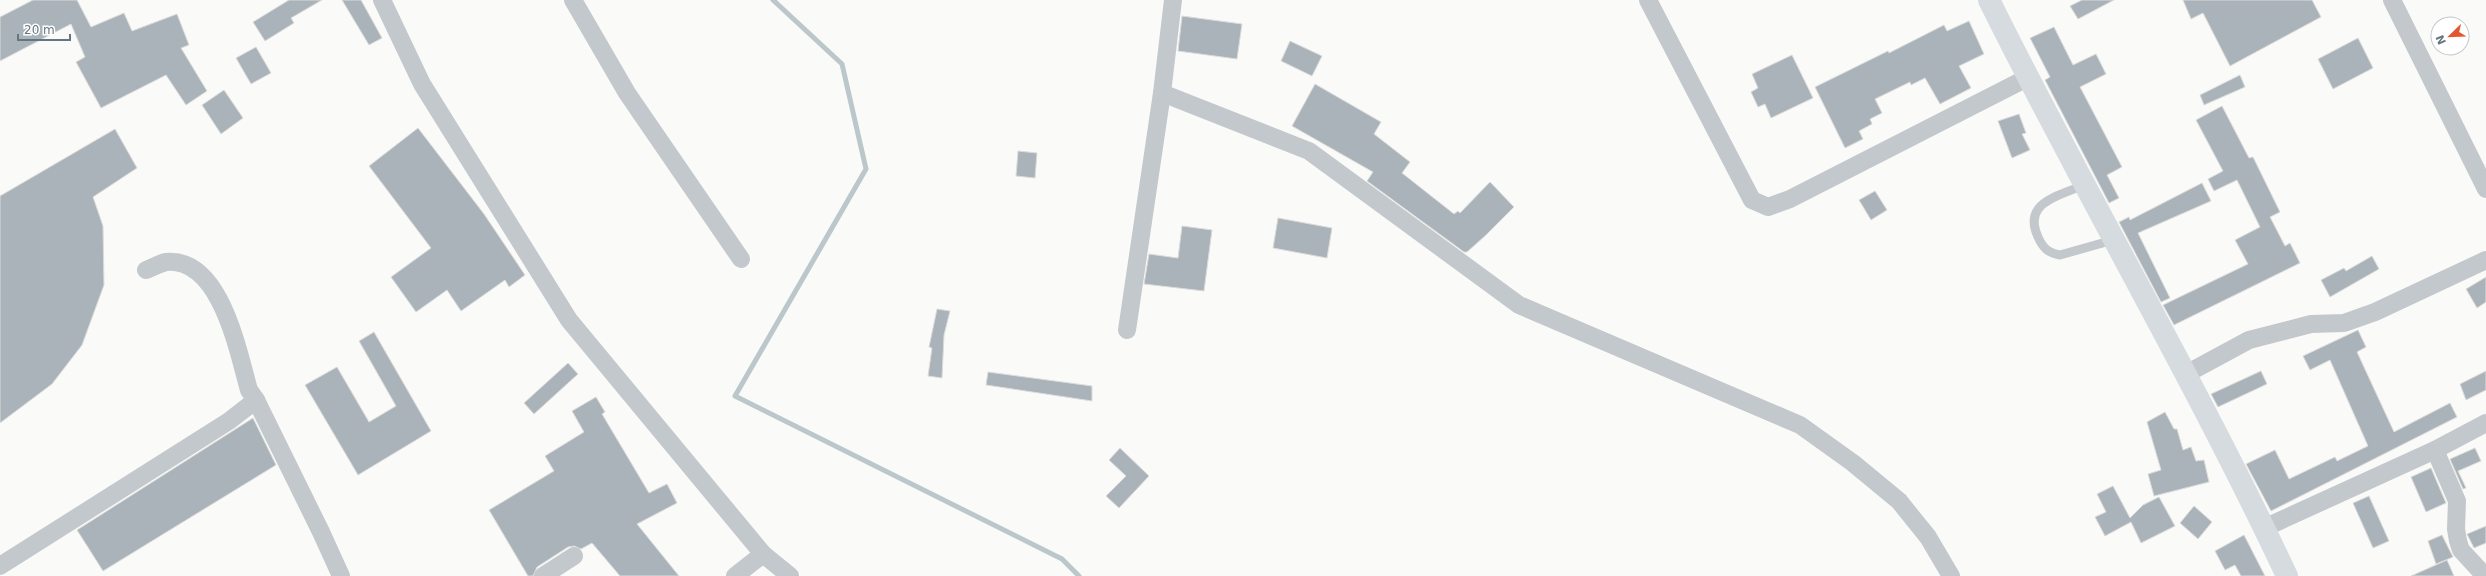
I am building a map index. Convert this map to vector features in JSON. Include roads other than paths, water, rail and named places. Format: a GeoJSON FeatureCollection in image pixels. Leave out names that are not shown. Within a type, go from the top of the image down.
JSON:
{"type":"FeatureCollection","features":[{"type":"Feature","properties":{"kind":"main road"},"geometry":{"type":"LineString","coordinates":[[1989,0],[2027,78],[2186,374],[2287,576]]}},
{"type":"Feature","properties":{"kind":"street"},"geometry":{"type":"LineString","coordinates":[[382,0],[422,84],[569,320],[763,554],[790,576]]}},
{"type":"Feature","properties":{"kind":"street"},"geometry":{"type":"LineString","coordinates":[[573,0],[628,93],[741,259]]}},
{"type":"Feature","properties":{"kind":"street"},"geometry":{"type":"LineString","coordinates":[[1127,330],[1162,93],[1173,0]]}},
{"type":"Feature","properties":{"kind":"street"},"geometry":{"type":"LineString","coordinates":[[1648,0],[1752,200],[1768,207],[1790,199],[2027,78]]}},
{"type":"Feature","properties":{"kind":"street"},"geometry":{"type":"LineString","coordinates":[[2392,0],[2486,189]]}},
{"type":"Feature","properties":{"kind":"street"},"geometry":{"type":"LineString","coordinates":[[1162,93],[1309,151],[1519,305],[1800,425],[1853,463],[1899,502],[1928,537],[1951,576]]}},
{"type":"Feature","properties":{"kind":"street"},"geometry":{"type":"LineString","coordinates":[[2186,374],[2249,340],[2311,324],[2344,323],[2376,312],[2486,260]]}},
{"type":"Feature","properties":{"kind":"street"},"geometry":{"type":"LineString","coordinates":[[146,270],[166,262],[184,265],[203,277],[216,293],[226,311],[249,390],[256,400],[322,532],[341,576]]}},
{"type":"Feature","properties":{"kind":"street"},"geometry":{"type":"LineString","coordinates":[[0,566],[229,420],[256,400]]}},
{"type":"Feature","properties":{"kind":"street"},"geometry":{"type":"LineString","coordinates":[[2264,528],[2435,450],[2486,423]]}},
{"type":"Feature","properties":{"kind":"street"},"geometry":{"type":"LineString","coordinates":[[2435,450],[2457,501],[2456,529],[2458,541],[2465,554],[2485,576]]}},
{"type":"Feature","properties":{"kind":"street"},"geometry":{"type":"LineString","coordinates":[[735,576],[763,554]]}},
{"type":"Feature","properties":{"kind":"street"},"geometry":{"type":"LineString","coordinates":[[543,576],[574,556]]}},
{"type":"Feature","properties":{"kind":"lane"},"geometry":{"type":"LineString","coordinates":[[2084,185],[2056,197],[2037,208],[2033,216],[2033,225],[2043,247],[2052,253],[2060,255],[2113,240]]}},
{"type":"Feature","properties":{"kind":"waterway"},"geometry":{"type":"LineString","coordinates":[[773,0],[842,64],[866,169],[735,396],[1062,559],[1079,576]]}}]}
